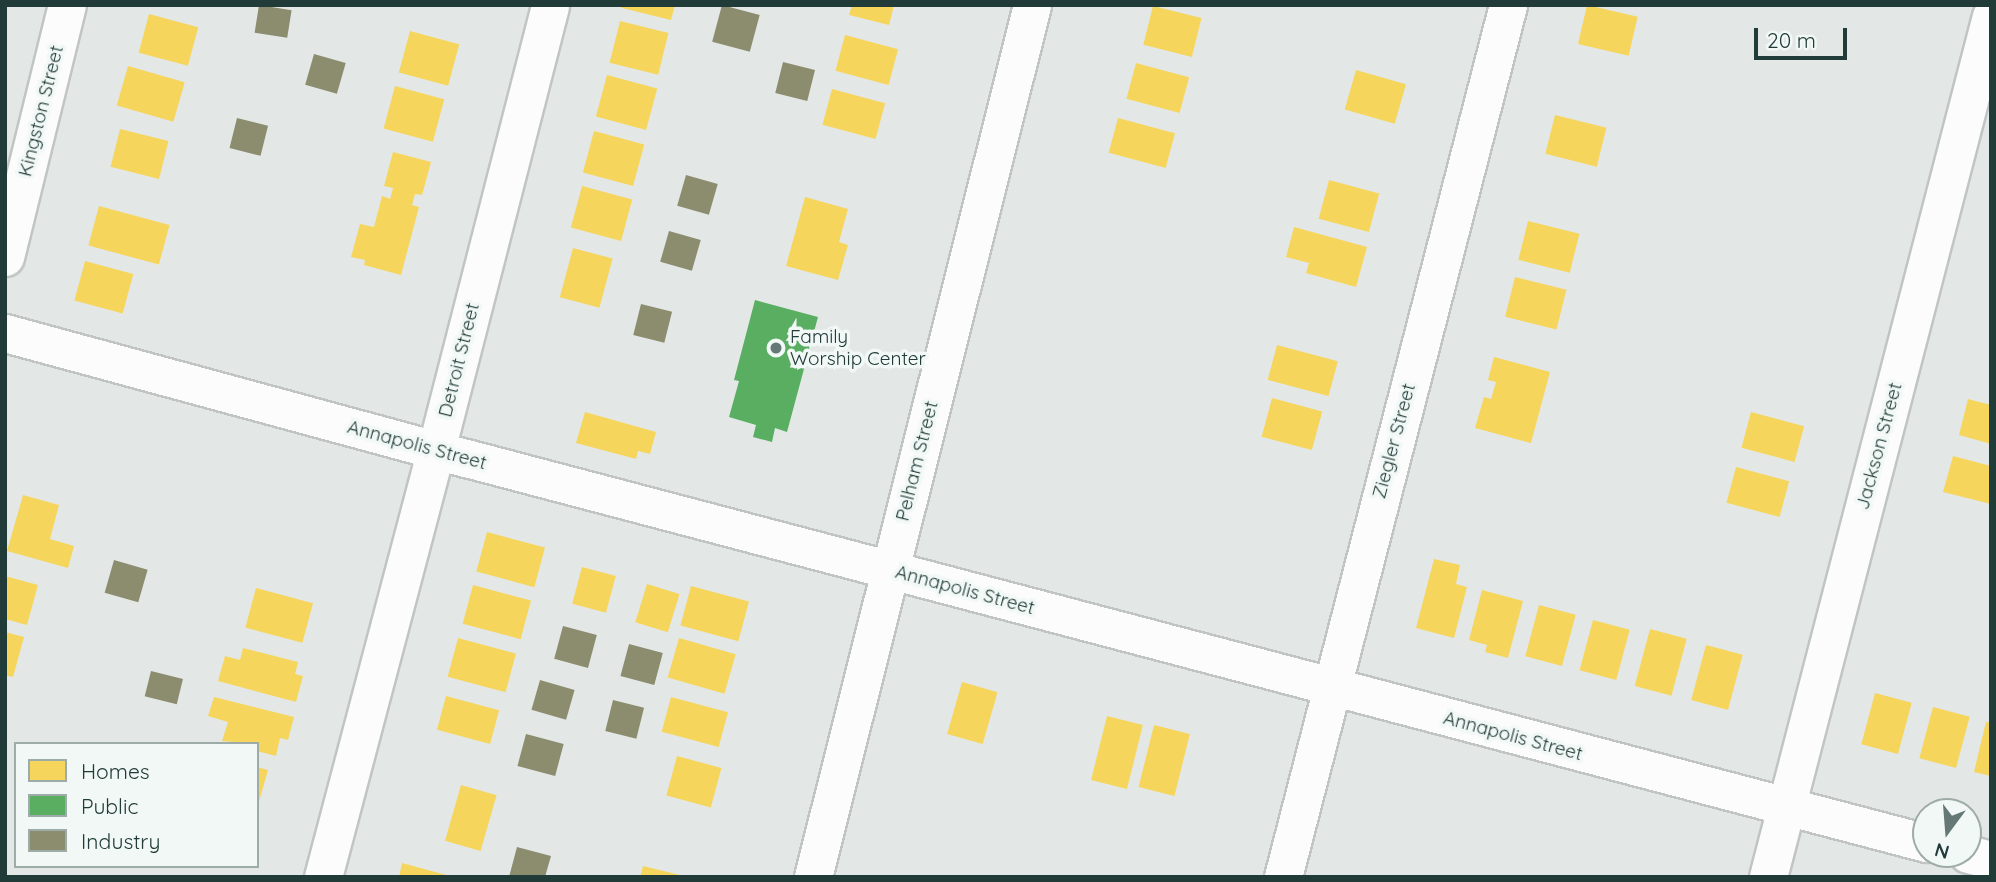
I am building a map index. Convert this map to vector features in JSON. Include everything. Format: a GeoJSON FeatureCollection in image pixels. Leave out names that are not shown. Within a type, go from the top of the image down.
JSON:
{"type":"FeatureCollection","features":[{"type":"Feature","properties":{"kind":"street","name":"Kingston Street"},"geometry":{"type":"LineString","coordinates":[[5,257],[67,5]]}},
{"type":"Feature","properties":{"kind":"street","name":"Detroit Street"},"geometry":{"type":"LineString","coordinates":[[323,877],[550,5]]}},
{"type":"Feature","properties":{"kind":"street","name":"Pelham Street"},"geometry":{"type":"LineString","coordinates":[[813,877],[1032,5]]}},
{"type":"Feature","properties":{"kind":"street","name":"Ziegler Street"},"geometry":{"type":"LineString","coordinates":[[1283,877],[1508,5]]}},
{"type":"Feature","properties":{"kind":"street","name":"Jackson Street"},"geometry":{"type":"LineString","coordinates":[[1768,877],[1991,16]]}},
{"type":"Feature","properties":{"kind":"street","name":"Annapolis Street"},"geometry":{"type":"LineString","coordinates":[[5,333],[436,450],[1912,840]]}},
{"type":"Feature","properties":{"kind":"building: Homes"},"geometry":{"type":"Polygon","coordinates":[[[622,5],[675,5],[671,20],[622,8],[622,5]]]}},
{"type":"Feature","properties":{"kind":"building: Homes"},"geometry":{"type":"Polygon","coordinates":[[[852,5],[894,5],[889,25],[849,15],[852,5]]]}},
{"type":"Feature","properties":{"kind":"building: Homes"},"geometry":{"type":"Polygon","coordinates":[[[1587,5],[1638,17],[1629,56],[1578,44],[1587,5]]]}},
{"type":"Feature","properties":{"kind":"building: Homes"},"geometry":{"type":"Polygon","coordinates":[[[1153,6],[1202,18],[1192,57],[1143,45],[1153,6]]]}},
{"type":"Feature","properties":{"kind":"building: Homes"},"geometry":{"type":"Polygon","coordinates":[[[149,14],[198,27],[188,66],[139,53],[149,14]]]}},
{"type":"Feature","properties":{"kind":"building: Homes"},"geometry":{"type":"Polygon","coordinates":[[[620,21],[669,33],[658,75],[610,63],[620,21]]]}},
{"type":"Feature","properties":{"kind":"building: Homes"},"geometry":{"type":"Polygon","coordinates":[[[410,31],[459,44],[448,86],[399,73],[410,31]]]}},
{"type":"Feature","properties":{"kind":"building: Homes"},"geometry":{"type":"Polygon","coordinates":[[[845,35],[898,49],[889,85],[835,71],[845,35]]]}},
{"type":"Feature","properties":{"kind":"building: Homes"},"geometry":{"type":"Polygon","coordinates":[[[1136,63],[1189,77],[1180,113],[1126,99],[1136,63]]]}},
{"type":"Feature","properties":{"kind":"building: Homes"},"geometry":{"type":"Polygon","coordinates":[[[128,66],[185,82],[173,122],[117,105],[128,66]]]}},
{"type":"Feature","properties":{"kind":"building: Homes"},"geometry":{"type":"Polygon","coordinates":[[[1356,70],[1406,84],[1395,124],[1345,109],[1356,70]]]}},
{"type":"Feature","properties":{"kind":"building: Homes"},"geometry":{"type":"Polygon","coordinates":[[[607,75],[657,88],[646,130],[596,117],[607,75]]]}},
{"type":"Feature","properties":{"kind":"building: Homes"},"geometry":{"type":"Polygon","coordinates":[[[395,86],[444,99],[433,142],[384,129],[395,86]]]}},
{"type":"Feature","properties":{"kind":"building: Homes"},"geometry":{"type":"Polygon","coordinates":[[[832,89],[885,103],[876,139],[822,125],[832,89]]]}},
{"type":"Feature","properties":{"kind":"building: Homes"},"geometry":{"type":"Polygon","coordinates":[[[1555,115],[1606,128],[1597,167],[1545,154],[1555,115]]]}},
{"type":"Feature","properties":{"kind":"building: Homes"},"geometry":{"type":"Polygon","coordinates":[[[1118,118],[1175,133],[1166,168],[1109,153],[1118,118]]]}},
{"type":"Feature","properties":{"kind":"building: Homes"},"geometry":{"type":"Polygon","coordinates":[[[120,129],[169,141],[159,179],[111,167],[120,129]]]}},
{"type":"Feature","properties":{"kind":"building: Homes"},"geometry":{"type":"Polygon","coordinates":[[[594,131],[644,144],[633,186],[583,173],[594,131]]]}},
{"type":"Feature","properties":{"kind":"building: Homes"},"geometry":{"type":"Polygon","coordinates":[[[393,152],[431,162],[422,195],[415,194],[412,205],[419,207],[401,275],[364,265],[365,260],[351,257],[360,224],[374,227],[382,196],[390,199],[393,188],[384,186],[393,152]]]}},
{"type":"Feature","properties":{"kind":"building: Homes"},"geometry":{"type":"Polygon","coordinates":[[[1329,180],[1379,193],[1369,232],[1319,219],[1329,180]]]}},
{"type":"Feature","properties":{"kind":"building: Homes"},"geometry":{"type":"Polygon","coordinates":[[[582,186],[632,199],[621,241],[571,228],[582,186]]]}},
{"type":"Feature","properties":{"kind":"building: Homes"},"geometry":{"type":"Polygon","coordinates":[[[805,197],[848,209],[839,242],[848,245],[838,280],[786,266],[805,197]]]}},
{"type":"Feature","properties":{"kind":"building: Homes"},"geometry":{"type":"Polygon","coordinates":[[[99,206],[170,225],[159,264],[88,246],[99,206]]]}},
{"type":"Feature","properties":{"kind":"building: Homes"},"geometry":{"type":"Polygon","coordinates":[[[1528,221],[1579,234],[1570,273],[1518,260],[1528,221]]]}},
{"type":"Feature","properties":{"kind":"building: Homes"},"geometry":{"type":"Polygon","coordinates":[[[1294,227],[1367,247],[1356,287],[1306,273],[1309,263],[1286,257],[1294,227]]]}},
{"type":"Feature","properties":{"kind":"building: Homes"},"geometry":{"type":"Polygon","coordinates":[[[573,248],[613,259],[599,308],[560,297],[573,248]]]}},
{"type":"Feature","properties":{"kind":"building: Homes"},"geometry":{"type":"Polygon","coordinates":[[[85,261],[133,274],[123,314],[74,301],[85,261]]]}},
{"type":"Feature","properties":{"kind":"building: Homes"},"geometry":{"type":"Polygon","coordinates":[[[1515,277],[1566,290],[1557,330],[1505,317],[1515,277]]]}},
{"type":"Feature","properties":{"kind":"building: Homes"},"geometry":{"type":"Polygon","coordinates":[[[1277,345],[1338,361],[1329,396],[1268,380],[1277,345]]]}},
{"type":"Feature","properties":{"kind":"building: Homes"},"geometry":{"type":"Polygon","coordinates":[[[1494,357],[1550,372],[1531,443],[1475,428],[1484,397],[1491,399],[1496,382],[1488,380],[1494,357]]]}},
{"type":"Feature","properties":{"kind":"building: Homes"},"geometry":{"type":"Polygon","coordinates":[[[1272,398],[1322,411],[1312,450],[1262,437],[1272,398]]]}},
{"type":"Feature","properties":{"kind":"building: Homes"},"geometry":{"type":"Polygon","coordinates":[[[1968,399],[1991,405],[1991,444],[1959,435],[1968,399]]]}},
{"type":"Feature","properties":{"kind":"building: Homes"},"geometry":{"type":"Polygon","coordinates":[[[585,412],[656,432],[650,454],[638,451],[636,459],[576,443],[585,412]]]}},
{"type":"Feature","properties":{"kind":"building: Homes"},"geometry":{"type":"Polygon","coordinates":[[[1751,412],[1804,426],[1795,462],[1741,448],[1751,412]]]}},
{"type":"Feature","properties":{"kind":"building: Homes"},"geometry":{"type":"Polygon","coordinates":[[[1953,456],[1991,466],[1991,504],[1943,492],[1953,456]]]}},
{"type":"Feature","properties":{"kind":"building: Homes"},"geometry":{"type":"Polygon","coordinates":[[[1736,467],[1789,481],[1780,517],[1726,503],[1736,467]]]}},
{"type":"Feature","properties":{"kind":"building: Homes"},"geometry":{"type":"Polygon","coordinates":[[[23,495],[59,505],[50,539],[74,546],[68,568],[7,551],[23,495]]]}},
{"type":"Feature","properties":{"kind":"building: Homes"},"geometry":{"type":"Polygon","coordinates":[[[487,532],[545,548],[534,587],[476,572],[487,532]]]}},
{"type":"Feature","properties":{"kind":"building: Homes"},"geometry":{"type":"Polygon","coordinates":[[[1434,559],[1460,565],[1456,584],[1467,587],[1454,638],[1416,628],[1434,559]]]}},
{"type":"Feature","properties":{"kind":"building: Homes"},"geometry":{"type":"Polygon","coordinates":[[[582,567],[616,576],[606,613],[572,604],[582,567]]]}},
{"type":"Feature","properties":{"kind":"building: Homes"},"geometry":{"type":"Polygon","coordinates":[[[5,576],[38,585],[27,625],[5,619],[5,576]]]}},
{"type":"Feature","properties":{"kind":"building: Homes"},"geometry":{"type":"Polygon","coordinates":[[[647,584],[680,594],[668,632],[635,622],[647,584]]]}},
{"type":"Feature","properties":{"kind":"building: Homes"},"geometry":{"type":"Polygon","coordinates":[[[473,585],[531,601],[521,639],[463,624],[473,585]]]}},
{"type":"Feature","properties":{"kind":"building: Homes"},"geometry":{"type":"Polygon","coordinates":[[[691,586],[749,602],[738,641],[680,626],[691,586]]]}},
{"type":"Feature","properties":{"kind":"building: Homes"},"geometry":{"type":"Polygon","coordinates":[[[256,588],[313,603],[302,643],[245,628],[256,588]]]}},
{"type":"Feature","properties":{"kind":"building: Homes"},"geometry":{"type":"Polygon","coordinates":[[[1482,590],[1523,601],[1508,658],[1485,652],[1487,645],[1469,640],[1482,590]]]}},
{"type":"Feature","properties":{"kind":"building: Homes"},"geometry":{"type":"Polygon","coordinates":[[[1539,605],[1576,615],[1562,666],[1525,656],[1539,605]]]}},
{"type":"Feature","properties":{"kind":"building: Homes"},"geometry":{"type":"Polygon","coordinates":[[[1593,620],[1630,630],[1616,680],[1580,670],[1593,620]]]}},
{"type":"Feature","properties":{"kind":"building: Homes"},"geometry":{"type":"Polygon","coordinates":[[[1650,629],[1687,639],[1671,696],[1635,686],[1650,629]]]}},
{"type":"Feature","properties":{"kind":"building: Homes"},"geometry":{"type":"Polygon","coordinates":[[[5,632],[24,637],[13,677],[5,675],[5,632]]]}},
{"type":"Feature","properties":{"kind":"building: Homes"},"geometry":{"type":"Polygon","coordinates":[[[458,638],[516,654],[506,692],[448,677],[458,638]]]}},
{"type":"Feature","properties":{"kind":"building: Homes"},"geometry":{"type":"Polygon","coordinates":[[[679,638],[736,654],[724,694],[668,677],[679,638]]]}},
{"type":"Feature","properties":{"kind":"building: Homes"},"geometry":{"type":"Polygon","coordinates":[[[1706,645],[1743,655],[1728,710],[1691,700],[1706,645]]]}},
{"type":"Feature","properties":{"kind":"building: Homes"},"geometry":{"type":"Polygon","coordinates":[[[243,648],[298,662],[295,674],[303,676],[296,702],[218,681],[225,656],[240,660],[243,648]]]}},
{"type":"Feature","properties":{"kind":"building: Homes"},"geometry":{"type":"Polygon","coordinates":[[[962,682],[998,692],[983,744],[947,734],[962,682]]]}},
{"type":"Feature","properties":{"kind":"building: Homes"},"geometry":{"type":"Polygon","coordinates":[[[1875,693],[1912,703],[1898,754],[1861,744],[1875,693]]]}},
{"type":"Feature","properties":{"kind":"building: Homes"},"geometry":{"type":"Polygon","coordinates":[[[446,696],[499,710],[490,744],[437,730],[446,696]]]}},
{"type":"Feature","properties":{"kind":"building: Homes"},"geometry":{"type":"Polygon","coordinates":[[[214,697],[294,717],[288,740],[280,738],[276,756],[259,752],[259,742],[222,741],[228,722],[208,716],[214,697]]]}},
{"type":"Feature","properties":{"kind":"building: Homes"},"geometry":{"type":"Polygon","coordinates":[[[671,697],[728,712],[719,747],[662,732],[671,697]]]}},
{"type":"Feature","properties":{"kind":"building: Homes"},"geometry":{"type":"Polygon","coordinates":[[[1933,707],[1970,717],[1956,768],[1919,758],[1933,707]]]}},
{"type":"Feature","properties":{"kind":"building: Homes"},"geometry":{"type":"Polygon","coordinates":[[[1107,716],[1143,725],[1127,789],[1091,780],[1107,716]]]}},
{"type":"Feature","properties":{"kind":"building: Homes"},"geometry":{"type":"Polygon","coordinates":[[[1986,722],[1991,723],[1991,776],[1974,772],[1986,722]]]}},
{"type":"Feature","properties":{"kind":"building: Homes"},"geometry":{"type":"Polygon","coordinates":[[[1154,725],[1190,734],[1174,796],[1139,787],[1154,725]]]}},
{"type":"Feature","properties":{"kind":"building: Homes"},"geometry":{"type":"Polygon","coordinates":[[[677,756],[721,768],[711,808],[666,796],[677,756]]]}},
{"type":"Feature","properties":{"kind":"building: Homes"},"geometry":{"type":"Polygon","coordinates":[[[259,768],[268,770],[259,802],[259,768]]]}},
{"type":"Feature","properties":{"kind":"building: Homes"},"geometry":{"type":"Polygon","coordinates":[[[461,785],[497,795],[481,851],[445,841],[461,785]]]}},
{"type":"Feature","properties":{"kind":"building: Homes"},"geometry":{"type":"Polygon","coordinates":[[[402,863],[450,876],[450,877],[399,877],[402,863]]]}},
{"type":"Feature","properties":{"kind":"building: Homes"},"geometry":{"type":"Polygon","coordinates":[[[643,866],[684,876],[684,877],[640,877],[643,866]]]}},
{"type":"Feature","properties":{"kind":"building: Public","name":"Family Worship Center"},"geometry":{"type":"Polygon","coordinates":[[[755,300],[818,317],[787,432],[775,428],[772,442],[753,437],[756,425],[729,417],[739,381],[734,380],[755,300]]]}},
{"type":"Feature","properties":{"kind":"building: Industry"},"geometry":{"type":"Polygon","coordinates":[[[259,5],[292,10],[287,38],[255,33],[259,5]]]}},
{"type":"Feature","properties":{"kind":"building: Industry"},"geometry":{"type":"Polygon","coordinates":[[[722,5],[760,15],[750,52],[712,42],[722,5]]]}},
{"type":"Feature","properties":{"kind":"building: Industry"},"geometry":{"type":"Polygon","coordinates":[[[314,54],[346,63],[337,94],[305,85],[314,54]]]}},
{"type":"Feature","properties":{"kind":"building: Industry"},"geometry":{"type":"Polygon","coordinates":[[[783,62],[815,70],[807,101],[775,93],[783,62]]]}},
{"type":"Feature","properties":{"kind":"building: Industry"},"geometry":{"type":"Polygon","coordinates":[[[237,118],[268,126],[261,156],[230,148],[237,118]]]}},
{"type":"Feature","properties":{"kind":"building: Industry"},"geometry":{"type":"Polygon","coordinates":[[[686,175],[718,184],[709,215],[677,206],[686,175]]]}},
{"type":"Feature","properties":{"kind":"building: Industry"},"geometry":{"type":"Polygon","coordinates":[[[669,231],[701,240],[692,271],[660,262],[669,231]]]}},
{"type":"Feature","properties":{"kind":"building: Industry"},"geometry":{"type":"Polygon","coordinates":[[[641,304],[672,312],[664,343],[633,335],[641,304]]]}},
{"type":"Feature","properties":{"kind":"building: Industry"},"geometry":{"type":"Polygon","coordinates":[[[114,560],[148,570],[138,602],[105,593],[114,560]]]}},
{"type":"Feature","properties":{"kind":"building: Industry"},"geometry":{"type":"Polygon","coordinates":[[[563,626],[597,635],[588,668],[554,659],[563,626]]]}},
{"type":"Feature","properties":{"kind":"building: Industry"},"geometry":{"type":"Polygon","coordinates":[[[629,644],[663,653],[654,685],[620,676],[629,644]]]}},
{"type":"Feature","properties":{"kind":"building: Industry"},"geometry":{"type":"Polygon","coordinates":[[[151,671],[183,679],[177,704],[145,696],[151,671]]]}},
{"type":"Feature","properties":{"kind":"building: Industry"},"geometry":{"type":"Polygon","coordinates":[[[540,680],[575,690],[566,720],[531,710],[540,680]]]}},
{"type":"Feature","properties":{"kind":"building: Industry"},"geometry":{"type":"Polygon","coordinates":[[[613,700],[644,708],[636,739],[605,731],[613,700]]]}},
{"type":"Feature","properties":{"kind":"building: Industry"},"geometry":{"type":"Polygon","coordinates":[[[526,734],[564,744],[555,776],[517,766],[526,734]]]}},
{"type":"Feature","properties":{"kind":"building: Industry"},"geometry":{"type":"Polygon","coordinates":[[[517,847],[551,856],[545,877],[509,877],[517,847]]]}},
{"type":"Feature","properties":{"kind":"place","name":"Family Worship Center"},"geometry":{"type":"Point","coordinates":[776,348]}}]}
